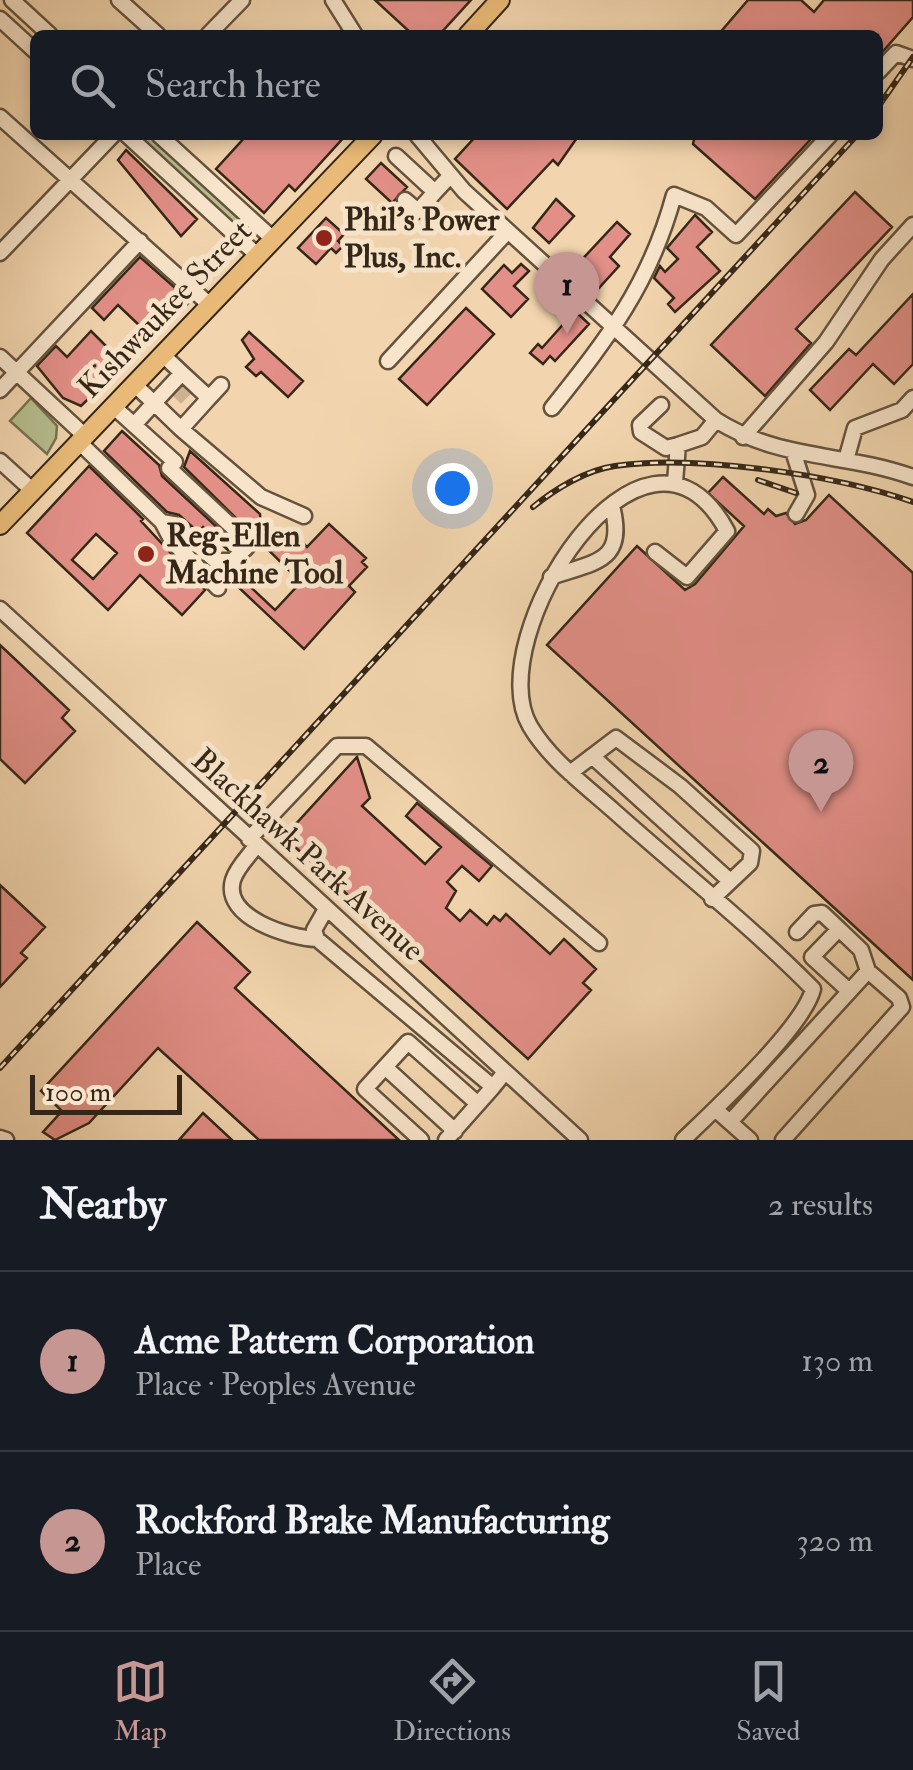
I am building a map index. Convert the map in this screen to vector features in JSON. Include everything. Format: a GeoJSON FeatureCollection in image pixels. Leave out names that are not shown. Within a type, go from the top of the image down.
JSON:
{"type":"FeatureCollection","features":[{"type":"Feature","properties":{"kind":"main road"},"geometry":{"type":"LineString","coordinates":[[473,30],[500,0]]}},
{"type":"Feature","properties":{"kind":"main road","name":"Kishwaukee Street"},"geometry":{"type":"LineString","coordinates":[[0,525],[368,140]]}},
{"type":"Feature","properties":{"kind":"street"},"geometry":{"type":"LineString","coordinates":[[12,0],[45,30]]}},
{"type":"Feature","properties":{"kind":"street"},"geometry":{"type":"LineString","coordinates":[[120,0],[153,30]]}},
{"type":"Feature","properties":{"kind":"street"},"geometry":{"type":"LineString","coordinates":[[213,30],[242,0]]}},
{"type":"Feature","properties":{"kind":"street"},"geometry":{"type":"LineString","coordinates":[[332,0],[352,30]]}},
{"type":"Feature","properties":{"kind":"street"},"geometry":{"type":"LineString","coordinates":[[0,19],[30,46]]}},
{"type":"Feature","properties":{"kind":"street"},"geometry":{"type":"LineString","coordinates":[[883,67],[896,53],[913,59]]}},
{"type":"Feature","properties":{"kind":"street"},"geometry":{"type":"LineString","coordinates":[[1,119],[211,306]]}},
{"type":"Feature","properties":{"kind":"street"},"geometry":{"type":"LineString","coordinates":[[0,253],[109,140]]}},
{"type":"Feature","properties":{"kind":"street"},"geometry":{"type":"LineString","coordinates":[[131,140],[257,255]]}},
{"type":"Feature","properties":{"kind":"street"},"geometry":{"type":"LineString","coordinates":[[164,140],[273,239]]}},
{"type":"Feature","properties":{"kind":"street"},"geometry":{"type":"LineString","coordinates":[[420,140],[450,176],[508,231],[716,420],[766,447],[846,460],[913,477]]}},
{"type":"Feature","properties":{"kind":"street"},"geometry":{"type":"LineString","coordinates":[[552,408],[616,329],[660,244],[674,196],[706,208],[736,235],[825,140]]}},
{"type":"Feature","properties":{"kind":"street"},"geometry":{"type":"LineString","coordinates":[[413,171],[430,154]]}},
{"type":"Feature","properties":{"kind":"street"},"geometry":{"type":"LineString","coordinates":[[396,156],[435,192]]}},
{"type":"Feature","properties":{"kind":"street"},"geometry":{"type":"LineString","coordinates":[[405,200],[418,210],[450,176]]}},
{"type":"Feature","properties":{"kind":"street"},"geometry":{"type":"LineString","coordinates":[[744,437],[826,342],[882,259],[913,225]]}},
{"type":"Feature","properties":{"kind":"street"},"geometry":{"type":"LineString","coordinates":[[388,361],[508,231]]}},
{"type":"Feature","properties":{"kind":"street"},"geometry":{"type":"LineString","coordinates":[[0,390],[140,241]]}},
{"type":"Feature","properties":{"kind":"street"},"geometry":{"type":"LineString","coordinates":[[164,356],[209,398]]}},
{"type":"Feature","properties":{"kind":"street"},"geometry":{"type":"LineString","coordinates":[[0,357],[162,522],[172,541],[218,588]]}},
{"type":"Feature","properties":{"kind":"street"},"geometry":{"type":"LineString","coordinates":[[134,425],[182,373]]}},
{"type":"Feature","properties":{"kind":"street"},"geometry":{"type":"LineString","coordinates":[[141,379],[166,392],[180,428],[261,497],[304,516]]}},
{"type":"Feature","properties":{"kind":"street"},"geometry":{"type":"LineString","coordinates":[[180,428],[195,407],[221,385]]}},
{"type":"Feature","properties":{"kind":"street"},"geometry":{"type":"LineString","coordinates":[[846,460],[855,428],[902,410],[913,398]]}},
{"type":"Feature","properties":{"kind":"street"},"geometry":{"type":"LineString","coordinates":[[661,404],[640,425],[641,432],[666,448],[702,436],[716,420]]}},
{"type":"Feature","properties":{"kind":"street"},"geometry":{"type":"LineString","coordinates":[[114,407],[175,462],[169,468],[247,547],[232,561],[216,562],[173,524],[162,522]]}},
{"type":"Feature","properties":{"kind":"street"},"geometry":{"type":"LineString","coordinates":[[674,482],[678,444]]}},
{"type":"Feature","properties":{"kind":"street"},"geometry":{"type":"LineString","coordinates":[[793,451],[807,496],[796,514]]}},
{"type":"Feature","properties":{"kind":"street"},"geometry":{"type":"LineString","coordinates":[[0,461],[32,491]]}},
{"type":"Feature","properties":{"kind":"street"},"geometry":{"type":"LineString","coordinates":[[656,552],[686,578],[727,532],[719,518],[686,485],[658,481],[627,491],[582,535],[551,578],[524,654],[518,700],[530,728],[570,773],[813,989],[810,1003],[789,1028],[786,1045],[774,1058],[760,1061],[683,1140]]}},
{"type":"Feature","properties":{"kind":"street"},"geometry":{"type":"LineString","coordinates":[[551,578],[600,560],[612,551],[619,533],[612,506]]}},
{"type":"Feature","properties":{"kind":"street","name":"Blackhawk Park Avenue"},"geometry":{"type":"LineString","coordinates":[[0,609],[580,1140]]}},
{"type":"Feature","properties":{"kind":"street"},"geometry":{"type":"LineString","coordinates":[[570,773],[616,738],[626,742],[752,851],[750,864],[712,898]]}},
{"type":"Feature","properties":{"kind":"street"},"geometry":{"type":"LineString","coordinates":[[317,939],[280,934],[241,907],[232,894],[232,881],[253,843],[336,746],[366,746],[599,943]]}},
{"type":"Feature","properties":{"kind":"street"},"geometry":{"type":"LineString","coordinates":[[592,756],[730,881]]}},
{"type":"Feature","properties":{"kind":"street"},"geometry":{"type":"LineString","coordinates":[[326,910],[314,930],[317,939],[492,1087]]}},
{"type":"Feature","properties":{"kind":"street"},"geometry":{"type":"LineString","coordinates":[[782,1140],[902,1007],[899,998],[868,972],[861,950],[822,913],[814,914],[796,932]]}},
{"type":"Feature","properties":{"kind":"street"},"geometry":{"type":"LineString","coordinates":[[839,929],[812,957],[848,991]]}},
{"type":"Feature","properties":{"kind":"street"},"geometry":{"type":"LineString","coordinates":[[730,1122],[868,972]]}},
{"type":"Feature","properties":{"kind":"street"},"geometry":{"type":"LineString","coordinates":[[403,1013],[419,994]]}},
{"type":"Feature","properties":{"kind":"street"},"geometry":{"type":"LineString","coordinates":[[420,1028],[365,1089],[421,1140]]}},
{"type":"Feature","properties":{"kind":"street"},"geometry":{"type":"LineString","coordinates":[[408,1042],[478,1104]]}},
{"type":"Feature","properties":{"kind":"street"},"geometry":{"type":"LineString","coordinates":[[385,1068],[451,1136],[505,1072]]}},
{"type":"Feature","properties":{"kind":"street"},"geometry":{"type":"LineString","coordinates":[[744,1077],[760,1090]]}},
{"type":"Feature","properties":{"kind":"street"},"geometry":{"type":"LineString","coordinates":[[715,1109],[750,1140]]}},
{"type":"Feature","properties":{"kind":"green space"},"geometry":{"type":"Polygon","coordinates":[[[140,140],[156,140],[255,234],[247,238],[140,140]]]}},
{"type":"Feature","properties":{"kind":"green space"},"geometry":{"type":"Polygon","coordinates":[[[31,398],[57,426],[56,438],[47,454],[10,421],[31,398]]]}},
{"type":"Feature","properties":{"kind":"building"},"geometry":{"type":"Polygon","coordinates":[[[375,0],[471,0],[444,30],[408,30],[375,0]]]}},
{"type":"Feature","properties":{"kind":"building"},"geometry":{"type":"Polygon","coordinates":[[[748,0],[801,0],[814,12],[824,0],[913,0],[913,17],[883,51],[883,30],[722,30],[748,0]]]}},
{"type":"Feature","properties":{"kind":"building"},"geometry":{"type":"Polygon","coordinates":[[[242,140],[341,140],[295,191],[289,185],[264,213],[216,169],[242,140]]]}},
{"type":"Feature","properties":{"kind":"building"},"geometry":{"type":"Polygon","coordinates":[[[472,140],[576,140],[558,165],[553,160],[507,209],[455,159],[472,140]]]}},
{"type":"Feature","properties":{"kind":"building"},"geometry":{"type":"Polygon","coordinates":[[[694,140],[810,140],[755,199],[693,144],[694,140]]]}},
{"type":"Feature","properties":{"kind":"building"},"geometry":{"type":"Polygon","coordinates":[[[126,150],[197,219],[181,236],[118,160],[126,150]]]}},
{"type":"Feature","properties":{"kind":"building"},"geometry":{"type":"Polygon","coordinates":[[[381,163],[407,187],[392,203],[366,179],[381,163]]]}},
{"type":"Feature","properties":{"kind":"building"},"geometry":{"type":"Polygon","coordinates":[[[855,192],[892,227],[796,329],[811,343],[765,396],[711,345],[855,192]]]}},
{"type":"Feature","properties":{"kind":"building"},"geometry":{"type":"Polygon","coordinates":[[[556,199],[574,216],[549,243],[533,228],[556,199]]]}},
{"type":"Feature","properties":{"kind":"building"},"geometry":{"type":"Polygon","coordinates":[[[695,215],[712,232],[697,247],[720,271],[675,312],[668,304],[674,298],[654,278],[660,266],[665,272],[678,259],[667,248],[695,215]]]}},
{"type":"Feature","properties":{"kind":"building","name":"Phil's Power Plus, Inc."},"geometry":{"type":"Polygon","coordinates":[[[326,218],[344,234],[338,241],[343,246],[336,253],[331,248],[316,264],[298,248],[326,218]]]}},
{"type":"Feature","properties":{"kind":"building"},"geometry":{"type":"Polygon","coordinates":[[[617,222],[630,234],[610,257],[619,266],[598,289],[575,267],[617,222]]]}},
{"type":"Feature","properties":{"kind":"building"},"geometry":{"type":"Polygon","coordinates":[[[140,257],[190,301],[163,330],[154,322],[141,327],[118,305],[104,320],[92,308],[140,257]]]}},
{"type":"Feature","properties":{"kind":"building"},"geometry":{"type":"Polygon","coordinates":[[[521,264],[529,271],[514,286],[528,299],[511,317],[482,289],[504,265],[512,273],[521,264]]]}},
{"type":"Feature","properties":{"kind":"building"},"geometry":{"type":"Polygon","coordinates":[[[913,294],[913,364],[894,384],[873,364],[830,410],[810,390],[849,349],[856,355],[913,294]]]}},
{"type":"Feature","properties":{"kind":"building"},"geometry":{"type":"Polygon","coordinates":[[[466,308],[494,334],[427,405],[399,379],[466,308]]]}},
{"type":"Feature","properties":{"kind":"building"},"geometry":{"type":"Polygon","coordinates":[[[575,311],[589,324],[555,361],[550,356],[543,364],[530,353],[538,344],[542,348],[575,311]]]}},
{"type":"Feature","properties":{"kind":"building"},"geometry":{"type":"Polygon","coordinates":[[[91,331],[124,364],[81,406],[63,398],[37,366],[56,346],[67,357],[91,331]]]}},
{"type":"Feature","properties":{"kind":"building"},"geometry":{"type":"Polygon","coordinates":[[[249,332],[303,381],[288,397],[261,372],[256,376],[246,367],[254,359],[242,340],[249,332]]]}},
{"type":"Feature","properties":{"kind":"building"},"geometry":{"type":"Polygon","coordinates":[[[122,431],[159,465],[162,476],[235,544],[228,550],[203,527],[198,532],[179,515],[167,512],[104,451],[122,431]]]}},
{"type":"Feature","properties":{"kind":"building"},"geometry":{"type":"Polygon","coordinates":[[[190,451],[260,514],[261,527],[278,542],[289,530],[307,547],[329,524],[366,558],[362,562],[367,567],[349,586],[355,592],[304,649],[235,584],[241,578],[275,610],[301,582],[184,467],[190,451]]]}},
{"type":"Feature","properties":{"kind":"building","name":"Reg-Ellen Machine Tool"},"geometry":{"type":"Polygon","coordinates":[[[89,466],[143,519],[205,590],[182,615],[140,575],[108,610],[27,533],[89,466]],[[96,534],[72,560],[93,579],[117,553],[96,534]]]}},
{"type":"Feature","properties":{"kind":"building"},"geometry":{"type":"Polygon","coordinates":[[[723,477],[764,514],[768,509],[776,516],[786,513],[795,524],[806,520],[829,495],[913,573],[913,980],[547,645],[637,546],[685,590],[695,584],[744,526],[708,493],[723,477]]]}},
{"type":"Feature","properties":{"kind":"building"},"geometry":{"type":"Polygon","coordinates":[[[0,645],[69,710],[62,718],[75,731],[25,783],[0,759],[0,645]]]}},
{"type":"Feature","properties":{"kind":"building"},"geometry":{"type":"Polygon","coordinates":[[[357,757],[370,798],[362,806],[425,864],[441,847],[406,816],[417,803],[492,866],[479,881],[462,866],[447,882],[456,891],[446,908],[460,921],[470,910],[487,925],[494,916],[500,921],[506,914],[550,954],[564,939],[596,969],[583,983],[591,990],[528,1059],[284,837],[357,757]]]}},
{"type":"Feature","properties":{"kind":"building"},"geometry":{"type":"Polygon","coordinates":[[[0,885],[45,927],[21,953],[27,958],[0,987],[0,885]]]}},
{"type":"Feature","properties":{"kind":"building"},"geometry":{"type":"Polygon","coordinates":[[[197,922],[250,972],[235,988],[399,1140],[259,1140],[158,1048],[89,1123],[55,1140],[43,1132],[62,1111],[41,1091],[197,922]]]}},
{"type":"Feature","properties":{"kind":"building"},"geometry":{"type":"Polygon","coordinates":[[[203,1113],[232,1140],[179,1140],[203,1113]]]}},
{"type":"Feature","properties":{"kind":"tunnel"},"geometry":{"type":"LineString","coordinates":[[176,389],[192,405]]}},
{"type":"Feature","properties":{"kind":"railway"},"geometry":{"type":"LineString","coordinates":[[883,100],[913,57]]}},
{"type":"Feature","properties":{"kind":"railway"},"geometry":{"type":"LineString","coordinates":[[0,1068],[852,140]]}},
{"type":"Feature","properties":{"kind":"railway"},"geometry":{"type":"LineString","coordinates":[[533,507],[582,476],[615,466],[648,463],[765,469],[845,483],[913,502]]}},
{"type":"Feature","properties":{"kind":"railway"},"geometry":{"type":"LineString","coordinates":[[758,480],[796,493]]}},
{"type":"Feature","properties":{"kind":"place","name":"Phil's Power Plus, Inc."},"geometry":{"type":"Point","coordinates":[324,238]}},
{"type":"Feature","properties":{"kind":"place","name":"Acme Pattern Corporation"},"geometry":{"type":"Point","coordinates":[567,334]}},
{"type":"Feature","properties":{"kind":"place","name":"Reg-Ellen Machine Tool"},"geometry":{"type":"Point","coordinates":[146,554]}},
{"type":"Feature","properties":{"kind":"place","name":"Rockford Brake Manufacturing"},"geometry":{"type":"Point","coordinates":[821,812]}}]}
